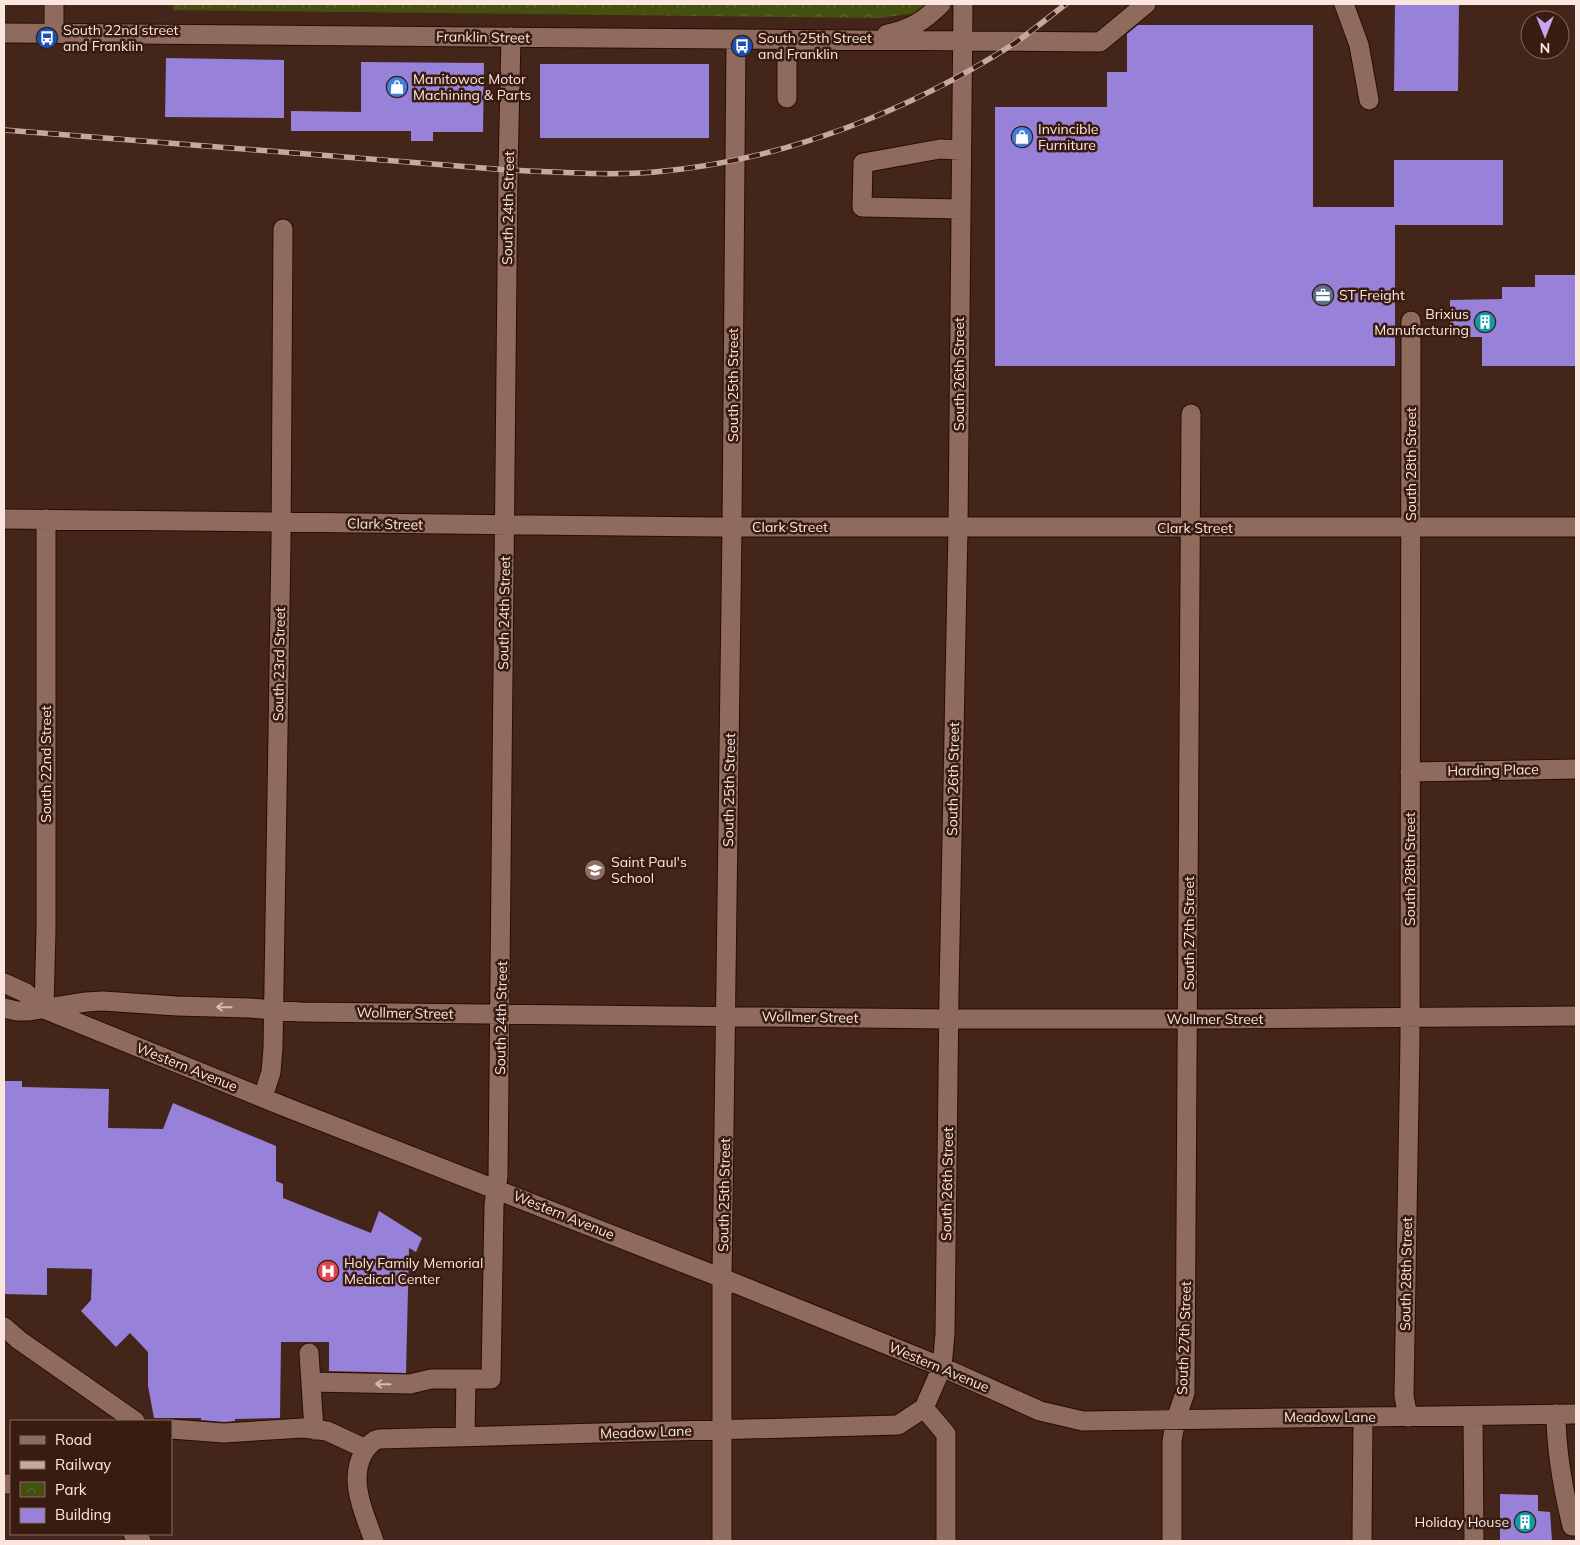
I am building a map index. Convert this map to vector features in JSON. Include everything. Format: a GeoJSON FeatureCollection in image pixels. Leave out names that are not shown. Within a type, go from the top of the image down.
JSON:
{"type":"FeatureCollection","features":[{"type":"Feature","properties":{"kind":"street"},"geometry":{"type":"LineString","coordinates":[[54,4],[54,33]]}},
{"type":"Feature","properties":{"kind":"street"},"geometry":{"type":"LineString","coordinates":[[851,40],[898,32],[914,26],[927,18],[942,4]]}},
{"type":"Feature","properties":{"kind":"street","name":"South 26th Street"},"geometry":{"type":"LineString","coordinates":[[924,1408],[942,1367],[945,1334],[958,527],[960,150],[963,4]]}},
{"type":"Feature","properties":{"kind":"street","name":"Franklin Street"},"geometry":{"type":"LineString","coordinates":[[4,33],[1100,42],[1146,4]]}},
{"type":"Feature","properties":{"kind":"street"},"geometry":{"type":"LineString","coordinates":[[1344,4],[1359,45],[1369,100]]}},
{"type":"Feature","properties":{"kind":"street","name":"South 24th Street"},"geometry":{"type":"LineString","coordinates":[[466,1379],[492,1379],[494,1212],[499,1166],[511,37]]}},
{"type":"Feature","properties":{"kind":"street","name":"South 25th Street"},"geometry":{"type":"LineString","coordinates":[[722,1541],[722,1278],[732,527],[736,39]]}},
{"type":"Feature","properties":{"kind":"street"},"geometry":{"type":"LineString","coordinates":[[787,98],[788,40]]}},
{"type":"Feature","properties":{"kind":"street"},"geometry":{"type":"LineString","coordinates":[[960,150],[940,149],[863,163],[862,207],[960,209]]}},
{"type":"Feature","properties":{"kind":"street","name":"South 23rd Street"},"geometry":{"type":"LineString","coordinates":[[263,1098],[272,1069],[282,522],[283,230]]}},
{"type":"Feature","properties":{"kind":"street","name":"South 28th Street"},"geometry":{"type":"LineString","coordinates":[[1408,1417],[1404,1396],[1410,1018],[1411,321]]}},
{"type":"Feature","properties":{"kind":"street","name":"South 27th Street"},"geometry":{"type":"LineString","coordinates":[[1172,1541],[1172,1441],[1176,1419],[1185,1393],[1191,414]]}},
{"type":"Feature","properties":{"kind":"street","name":"Clark Street"},"geometry":{"type":"LineString","coordinates":[[4,518],[732,527],[1576,527]]}},
{"type":"Feature","properties":{"kind":"street","name":"South 22nd Street"},"geometry":{"type":"LineString","coordinates":[[44,1009],[46,930],[46,519]]}},
{"type":"Feature","properties":{"kind":"street","name":"Harding Place"},"geometry":{"type":"LineString","coordinates":[[1410,772],[1576,769]]}},
{"type":"Feature","properties":{"kind":"street","name":"Western Avenue"},"geometry":{"type":"LineString","coordinates":[[4,983],[26,993],[44,1009],[263,1098],[722,1278],[942,1367],[1040,1411],[1083,1421]]}},
{"type":"Feature","properties":{"kind":"street","name":"Wollmer Street"},"geometry":{"type":"LineString","coordinates":[[44,1009],[103,1001],[300,1012],[949,1019],[1576,1016]]}},
{"type":"Feature","properties":{"kind":"street","name":"Western Avenue"},"geometry":{"type":"LineString","coordinates":[[4,1008],[17,1012],[44,1009]]}},
{"type":"Feature","properties":{"kind":"street"},"geometry":{"type":"LineString","coordinates":[[4,1327],[19,1340],[134,1420]]}},
{"type":"Feature","properties":{"kind":"street"},"geometry":{"type":"LineString","coordinates":[[309,1353],[314,1430]]}},
{"type":"Feature","properties":{"kind":"street"},"geometry":{"type":"LineString","coordinates":[[311,1382],[410,1384],[431,1379],[466,1379],[465,1437]]}},
{"type":"Feature","properties":{"kind":"street"},"geometry":{"type":"LineString","coordinates":[[924,1408],[946,1434],[946,1541]]}},
{"type":"Feature","properties":{"kind":"street","name":"Meadow Lane"},"geometry":{"type":"LineString","coordinates":[[366,1449],[371,1443],[379,1439],[898,1425],[924,1408]]}},
{"type":"Feature","properties":{"kind":"street"},"geometry":{"type":"LineString","coordinates":[[1556,1414],[1556,1437],[1562,1487],[1572,1526],[1576,1526]]}},
{"type":"Feature","properties":{"kind":"street","name":"Meadow Lane"},"geometry":{"type":"LineString","coordinates":[[1083,1421],[1576,1414]]}},
{"type":"Feature","properties":{"kind":"street"},"geometry":{"type":"LineString","coordinates":[[1473,1416],[1474,1541]]}},
{"type":"Feature","properties":{"kind":"street"},"geometry":{"type":"LineString","coordinates":[[1362,1541],[1363,1417]]}},
{"type":"Feature","properties":{"kind":"street"},"geometry":{"type":"LineString","coordinates":[[172,1429],[224,1433],[303,1428],[327,1431],[366,1449],[358,1462],[357,1483],[361,1502],[374,1541]]}},
{"type":"Feature","properties":{"kind":"green space"},"geometry":{"type":"Polygon","coordinates":[[[173,4],[931,4],[916,13],[880,18],[173,10],[173,4]]]}},
{"type":"Feature","properties":{"kind":"building"},"geometry":{"type":"Polygon","coordinates":[[[1395,4],[1459,4],[1458,91],[1394,91],[1395,4]]]}},
{"type":"Feature","properties":{"kind":"building"},"geometry":{"type":"Polygon","coordinates":[[[1138,25],[1313,25],[1313,207],[1394,207],[1394,160],[1503,160],[1503,225],[1395,225],[1395,366],[995,366],[995,107],[1107,107],[1107,72],[1127,72],[1127,34],[1138,25]]]}},
{"type":"Feature","properties":{"kind":"building"},"geometry":{"type":"Polygon","coordinates":[[[166,58],[284,60],[284,118],[165,117],[166,58]]]}},
{"type":"Feature","properties":{"kind":"building","name":"Manitowoc Motor Machining & Parts"},"geometry":{"type":"Polygon","coordinates":[[[361,62],[484,63],[483,132],[433,132],[433,141],[411,141],[411,131],[291,131],[291,111],[361,112],[361,62]]]}},
{"type":"Feature","properties":{"kind":"building"},"geometry":{"type":"Polygon","coordinates":[[[540,64],[709,64],[709,138],[540,138],[540,64]]]}},
{"type":"Feature","properties":{"kind":"building","name":"Brixius Manufacturing"},"geometry":{"type":"Polygon","coordinates":[[[1535,275],[1576,275],[1576,366],[1482,366],[1482,337],[1450,337],[1450,300],[1502,299],[1502,287],[1535,287],[1535,275]]]}},
{"type":"Feature","properties":{"kind":"building"},"geometry":{"type":"Polygon","coordinates":[[[4,1081],[22,1081],[22,1087],[109,1089],[108,1128],[163,1129],[173,1103],[276,1146],[276,1181],[283,1184],[283,1198],[371,1233],[379,1211],[422,1238],[416,1252],[409,1248],[406,1373],[329,1371],[329,1342],[281,1342],[280,1418],[235,1419],[235,1421],[224,1422],[201,1420],[201,1418],[154,1418],[148,1386],[148,1352],[130,1333],[116,1347],[81,1311],[91,1300],[92,1269],[47,1268],[47,1295],[4,1294],[4,1081]]]}},
{"type":"Feature","properties":{"kind":"building","name":"Holiday House"},"geometry":{"type":"Polygon","coordinates":[[[1500,1494],[1538,1495],[1538,1511],[1550,1512],[1552,1541],[1500,1541],[1500,1494]]]}},
{"type":"Feature","properties":{"kind":"railway"},"geometry":{"type":"LineString","coordinates":[[4,130],[508,170],[600,174],[655,172],[703,166],[797,145],[888,111],[974,68],[1015,43],[1066,4]]}},
{"type":"Feature","properties":{"kind":"place","name":"South 22nd street and Franklin"},"geometry":{"type":"Point","coordinates":[47,38]}},
{"type":"Feature","properties":{"kind":"place","name":"South 25th Street and Franklin"},"geometry":{"type":"Point","coordinates":[742,46]}},
{"type":"Feature","properties":{"kind":"place","name":"Manitowoc Motor Machining & Parts"},"geometry":{"type":"Point","coordinates":[397,87]}},
{"type":"Feature","properties":{"kind":"place","name":"Invincible Furniture"},"geometry":{"type":"Point","coordinates":[1022,137]}},
{"type":"Feature","properties":{"kind":"place","name":"ST Freight"},"geometry":{"type":"Point","coordinates":[1323,295]}},
{"type":"Feature","properties":{"kind":"place","name":"Brixius Manufacturing"},"geometry":{"type":"Point","coordinates":[1485,322]}},
{"type":"Feature","properties":{"kind":"place","name":"Saint Paul's School"},"geometry":{"type":"Point","coordinates":[595,870]}},
{"type":"Feature","properties":{"kind":"place","name":"Holy Family Memorial Medical Center"},"geometry":{"type":"Point","coordinates":[328,1271]}},
{"type":"Feature","properties":{"kind":"place","name":"Holiday House"},"geometry":{"type":"Point","coordinates":[1525,1522]}}]}
